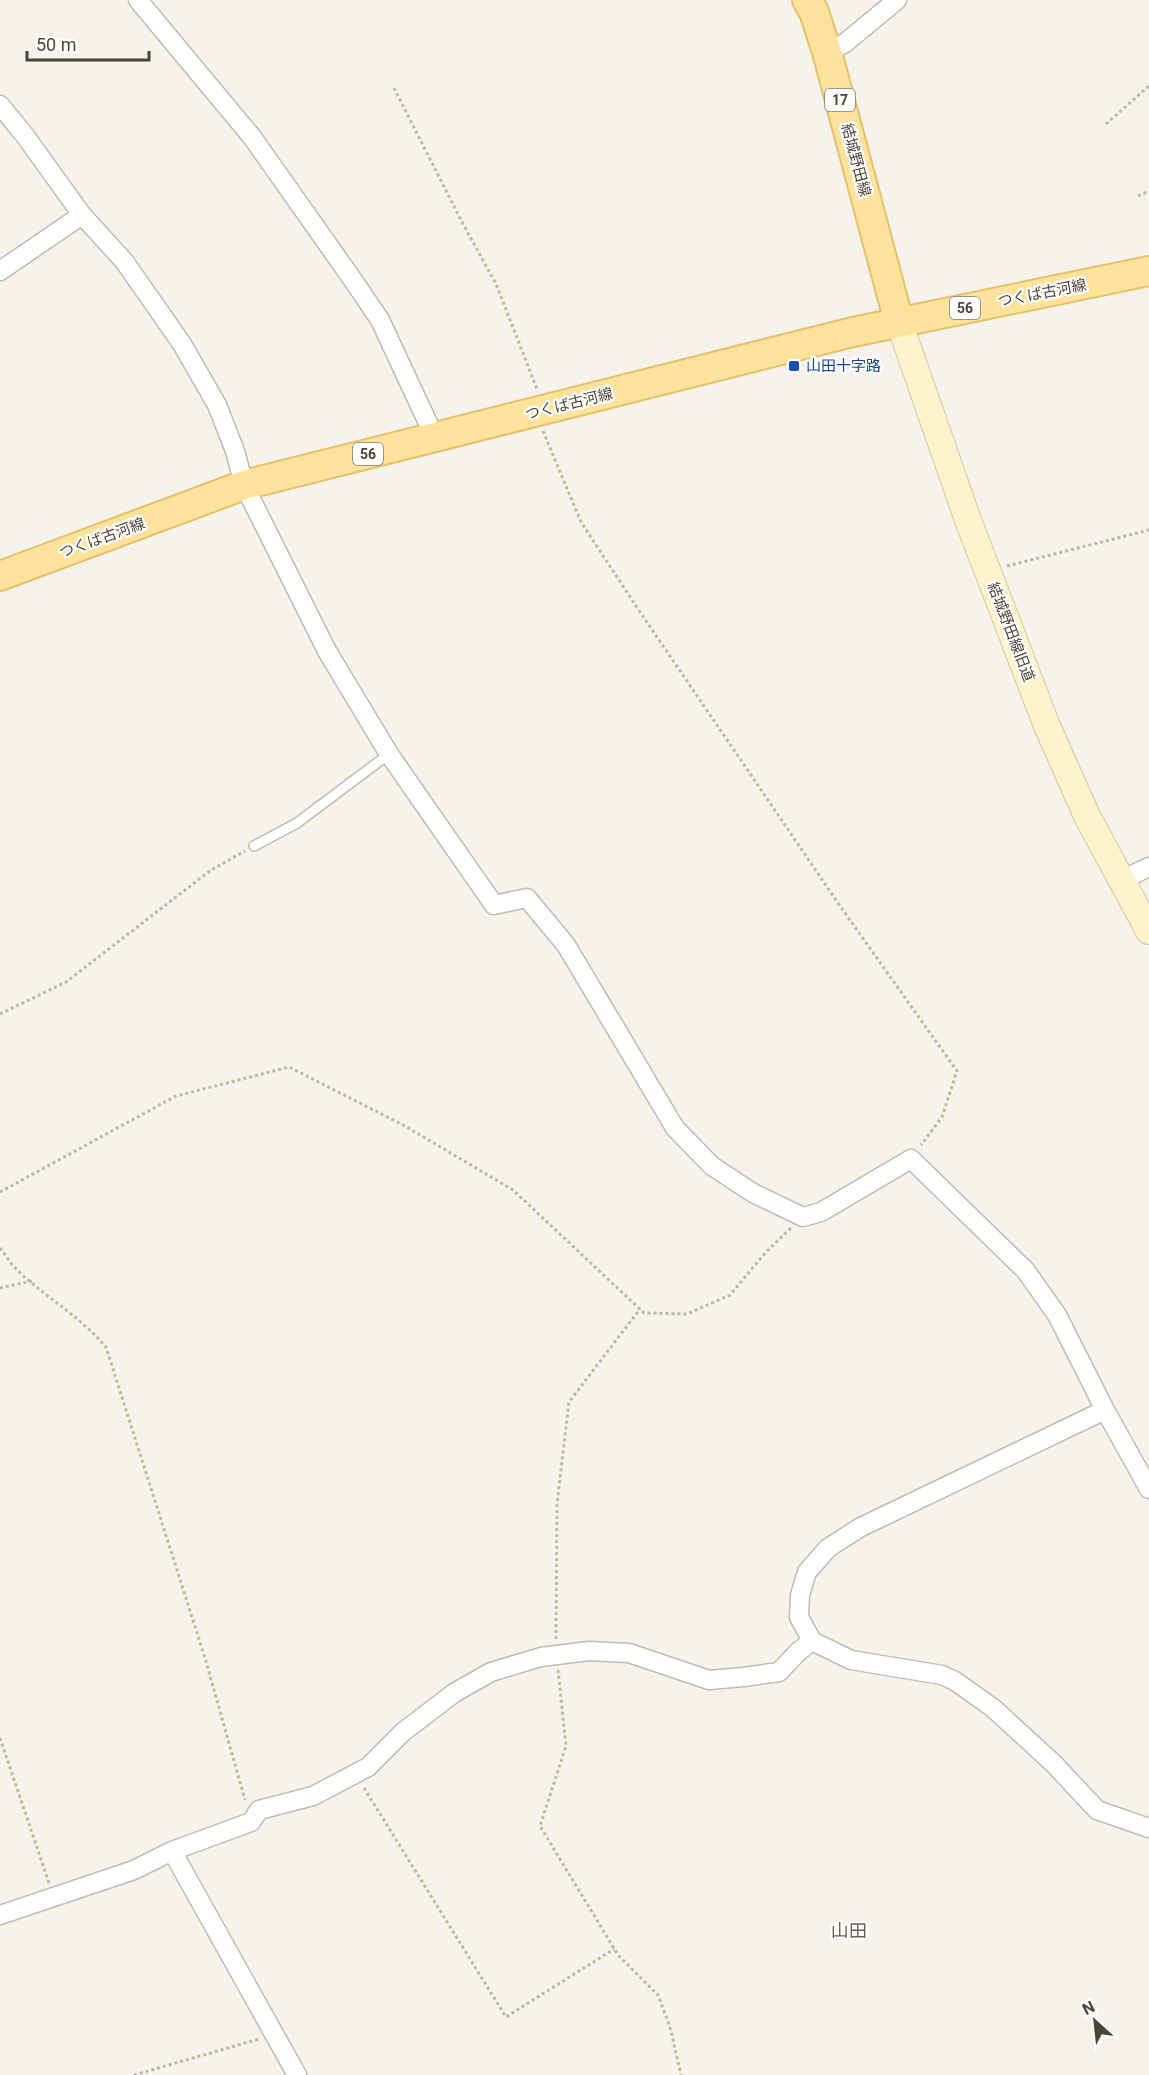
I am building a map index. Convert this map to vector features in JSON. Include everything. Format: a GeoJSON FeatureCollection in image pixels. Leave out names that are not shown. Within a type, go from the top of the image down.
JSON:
{"type":"FeatureCollection","features":[{"type":"Feature","properties":{"kind":"main road","name":"結城野田線"},"geometry":{"type":"LineString","coordinates":[[807,0],[814,12],[827,52],[900,322]]}},
{"type":"Feature","properties":{"kind":"main road","name":"つくば古河線"},"geometry":{"type":"LineString","coordinates":[[0,576],[244,485],[900,322],[1149,272]]}},
{"type":"Feature","properties":{"kind":"street"},"geometry":{"type":"LineString","coordinates":[[138,0],[252,137],[355,283],[380,320],[435,438]]}},
{"type":"Feature","properties":{"kind":"street"},"geometry":{"type":"LineString","coordinates":[[827,52],[845,43],[897,0]]}},
{"type":"Feature","properties":{"kind":"street"},"geometry":{"type":"LineString","coordinates":[[0,105],[82,215],[124,261],[182,344],[218,405],[235,451],[244,485],[327,651],[389,754],[494,905],[526,897],[566,945],[675,1128],[711,1166],[753,1193],[803,1217],[821,1212],[911,1159],[1026,1271],[1057,1315],[1105,1410],[1149,1489]]}},
{"type":"Feature","properties":{"kind":"street"},"geometry":{"type":"LineString","coordinates":[[0,271],[82,215]]}},
{"type":"Feature","properties":{"kind":"street","name":"結城野田線旧道"},"geometry":{"type":"LineString","coordinates":[[900,322],[987,571],[1047,726],[1087,816],[1149,931]]}},
{"type":"Feature","properties":{"kind":"street"},"geometry":{"type":"LineString","coordinates":[[1121,880],[1149,867]]}},
{"type":"Feature","properties":{"kind":"street"},"geometry":{"type":"LineString","coordinates":[[1105,1410],[908,1503],[861,1527],[828,1548],[807,1572],[800,1595],[799,1617],[812,1641],[851,1660],[942,1675],[955,1681],[1001,1715],[1054,1764],[1096,1810],[1149,1828]]}},
{"type":"Feature","properties":{"kind":"street"},"geometry":{"type":"LineString","coordinates":[[0,1915],[134,1870],[172,1851],[251,1822],[259,1810],[313,1797],[368,1767],[403,1732],[454,1693],[491,1672],[541,1657],[589,1651],[628,1653],[709,1680],[779,1672],[812,1641]]}},
{"type":"Feature","properties":{"kind":"street"},"geometry":{"type":"LineString","coordinates":[[172,1851],[297,2075]]}},
{"type":"Feature","properties":{"kind":"lane"},"geometry":{"type":"LineString","coordinates":[[254,846],[297,823],[389,754]]}},
{"type":"Feature","properties":{"kind":"path"},"geometry":{"type":"LineString","coordinates":[[1106,124],[1149,86]]}},
{"type":"Feature","properties":{"kind":"path"},"geometry":{"type":"LineString","coordinates":[[394,87],[496,284],[581,522],[840,906],[957,1071],[942,1117],[911,1159]]}},
{"type":"Feature","properties":{"kind":"path"},"geometry":{"type":"LineString","coordinates":[[1138,196],[1149,191]]}},
{"type":"Feature","properties":{"kind":"path"},"geometry":{"type":"LineString","coordinates":[[987,571],[1149,530]]}},
{"type":"Feature","properties":{"kind":"path"},"geometry":{"type":"LineString","coordinates":[[0,1014],[66,982],[211,870],[254,846]]}},
{"type":"Feature","properties":{"kind":"path"},"geometry":{"type":"LineString","coordinates":[[0,1192],[176,1096],[289,1067],[405,1126],[513,1190],[644,1313],[687,1314],[730,1295],[766,1252],[803,1217]]}},
{"type":"Feature","properties":{"kind":"path"},"geometry":{"type":"LineString","coordinates":[[0,1248],[14,1267],[95,1334],[106,1347],[205,1658],[251,1822]]}},
{"type":"Feature","properties":{"kind":"path"},"geometry":{"type":"LineString","coordinates":[[0,1288],[32,1281]]}},
{"type":"Feature","properties":{"kind":"path"},"geometry":{"type":"LineString","coordinates":[[640,1309],[569,1402],[557,1504],[556,1655],[566,1746],[540,1826],[614,1949],[658,1995],[670,2027],[681,2075]]}},
{"type":"Feature","properties":{"kind":"path"},"geometry":{"type":"LineString","coordinates":[[0,1738],[54,1896]]}},
{"type":"Feature","properties":{"kind":"path"},"geometry":{"type":"LineString","coordinates":[[356,1773],[506,2016],[614,1949]]}},
{"type":"Feature","properties":{"kind":"path"},"geometry":{"type":"LineString","coordinates":[[134,2075],[275,2035]]}},
{"type":"Feature","properties":{"kind":"place","name":"山田十字路"},"geometry":{"type":"Point","coordinates":[794,366]}},
{"type":"Feature","properties":{"kind":"district","name":"山田"},"geometry":{"type":"Point","coordinates":[849,1931]}}]}
